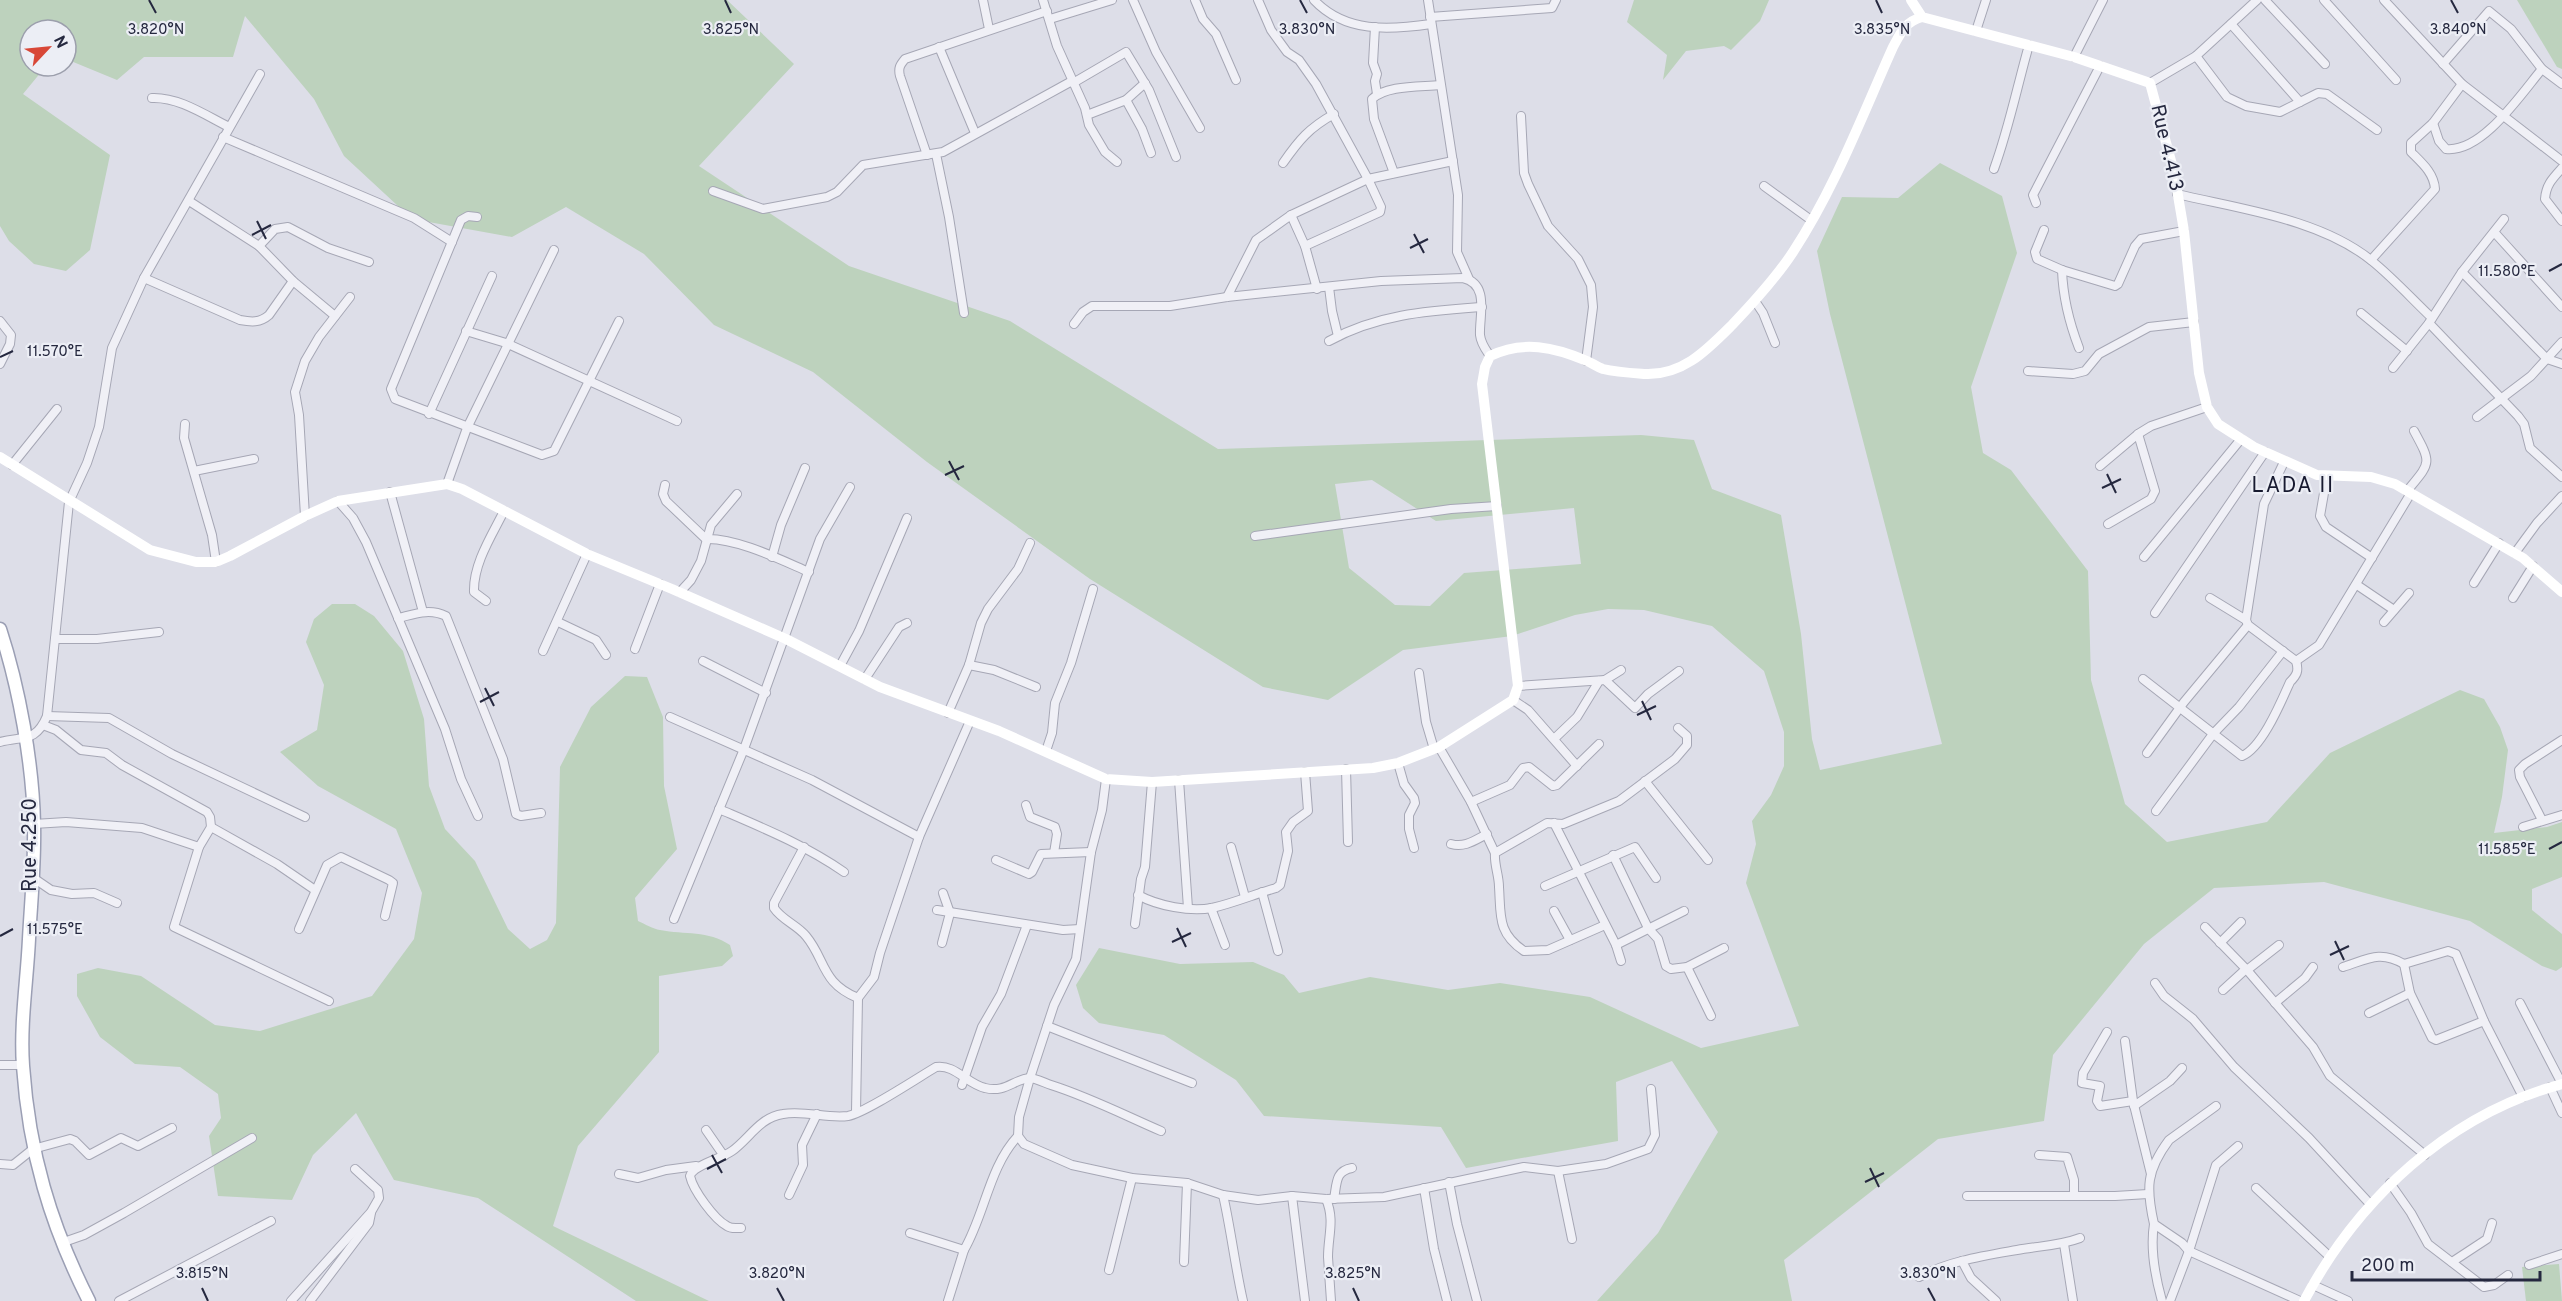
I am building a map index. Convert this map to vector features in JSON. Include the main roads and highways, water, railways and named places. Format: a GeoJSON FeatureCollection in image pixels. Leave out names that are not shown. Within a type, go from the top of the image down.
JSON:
{"type":"FeatureCollection","features":[{"type":"Feature","properties":{"kind":"main road","name":"Rue 4.250"},"geometry":{"type":"LineString","coordinates":[[0,628],[25,736],[34,824],[23,1018],[23,1065],[33,1149],[48,1206],[61,1243],[89,1301]]}},
{"type":"Feature","properties":{"kind":"district","name":"LADA II"},"geometry":{"type":"Point","coordinates":[2293,486]}}]}
